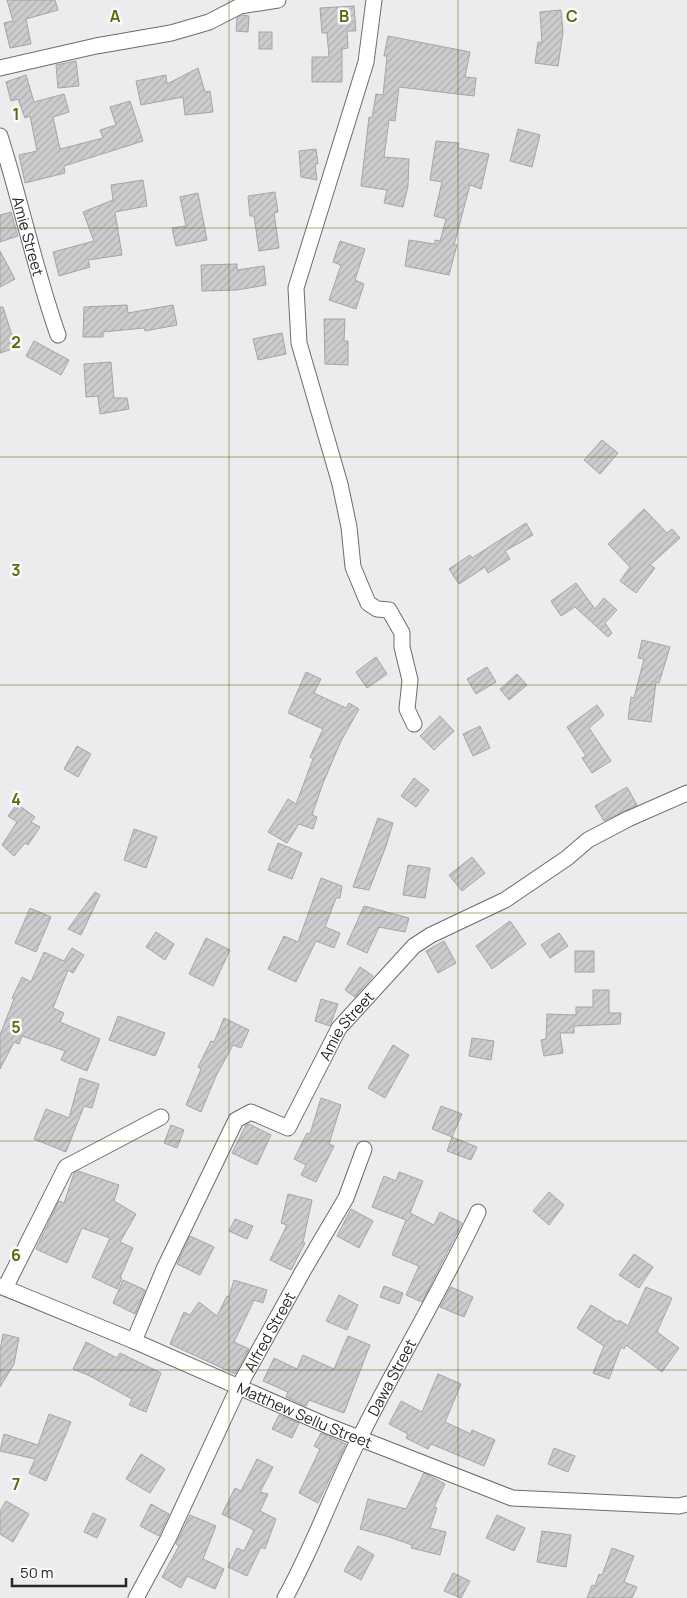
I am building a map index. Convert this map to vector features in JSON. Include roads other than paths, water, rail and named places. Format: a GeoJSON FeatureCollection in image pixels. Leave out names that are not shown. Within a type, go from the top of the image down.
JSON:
{"type":"FeatureCollection","features":[{"type":"Feature","properties":{"kind":"street"},"geometry":{"type":"LineString","coordinates":[[0,68],[96,46],[171,32],[209,22],[240,6],[278,0]]}},
{"type":"Feature","properties":{"kind":"street"},"geometry":{"type":"LineString","coordinates":[[374,0],[366,62],[296,288],[299,343],[340,484],[349,527],[353,567],[368,603],[376,609],[389,610],[402,633],[402,647],[410,680],[407,708],[414,724]]}},
{"type":"Feature","properties":{"kind":"street","name":"Amie Street"},"geometry":{"type":"LineString","coordinates":[[0,136],[19,198],[38,272],[58,335]]}},
{"type":"Feature","properties":{"kind":"street","name":"Amie Street"},"geometry":{"type":"LineString","coordinates":[[134,1341],[164,1270],[236,1120],[251,1112],[288,1128],[339,1028],[414,946],[431,935],[505,900],[567,858],[588,840],[628,819],[687,793]]}},
{"type":"Feature","properties":{"kind":"street"},"geometry":{"type":"LineString","coordinates":[[3,1287],[66,1167],[161,1117]]}},
{"type":"Feature","properties":{"kind":"street","name":"Alfred Street"},"geometry":{"type":"LineString","coordinates":[[136,1598],[168,1539],[238,1388],[302,1271],[346,1198],[364,1149]]}},
{"type":"Feature","properties":{"kind":"street","name":"Dawa Street"},"geometry":{"type":"LineString","coordinates":[[285,1598],[321,1528],[360,1438],[451,1271],[478,1212]]}},
{"type":"Feature","properties":{"kind":"street","name":"Matthew Sellu Street"},"geometry":{"type":"LineString","coordinates":[[3,1287],[134,1341],[238,1388],[512,1498],[679,1506],[687,1504]]}}]}
